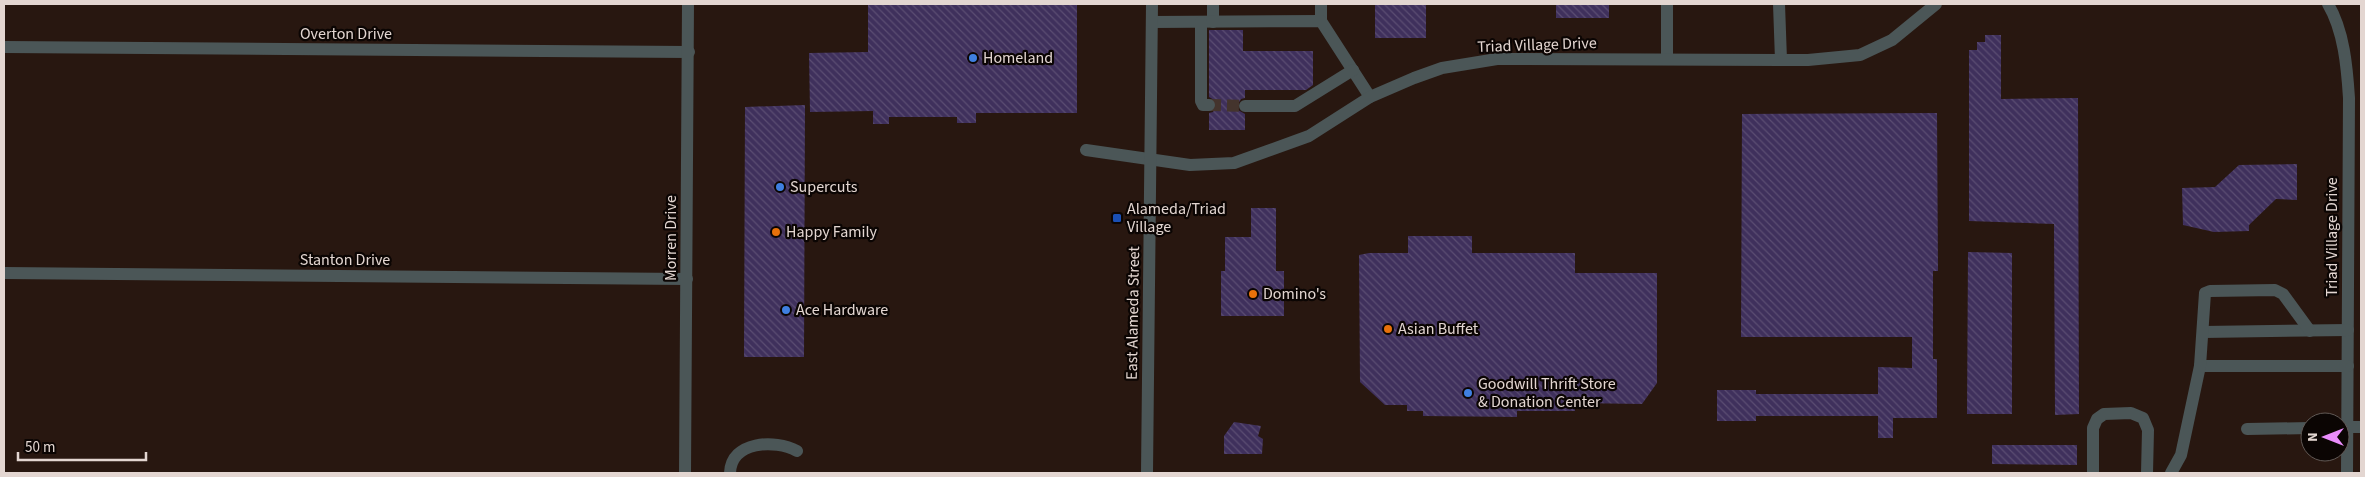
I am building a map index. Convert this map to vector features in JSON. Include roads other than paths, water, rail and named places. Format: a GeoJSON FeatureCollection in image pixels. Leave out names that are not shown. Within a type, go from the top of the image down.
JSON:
{"type":"FeatureCollection","features":[{"type":"Feature","properties":{"kind":"street","name":"Morren Drive"},"geometry":{"type":"LineString","coordinates":[[685,473],[688,4]]}},
{"type":"Feature","properties":{"kind":"street","name":"East Alameda Street"},"geometry":{"type":"LineString","coordinates":[[1147,473],[1152,161],[1152,4]]}},
{"type":"Feature","properties":{"kind":"street"},"geometry":{"type":"LineString","coordinates":[[1206,105],[1201,101],[1207,22],[1213,4]]}},
{"type":"Feature","properties":{"kind":"street"},"geometry":{"type":"LineString","coordinates":[[1321,4],[1321,21],[1370,97]]}},
{"type":"Feature","properties":{"kind":"street"},"geometry":{"type":"LineString","coordinates":[[1667,4],[1667,59]]}},
{"type":"Feature","properties":{"kind":"street"},"geometry":{"type":"LineString","coordinates":[[1779,4],[1781,60]]}},
{"type":"Feature","properties":{"kind":"street","name":"Triad Village Drive"},"geometry":{"type":"LineString","coordinates":[[1086,150],[1190,165],[1234,163],[1309,136],[1370,97],[1442,68],[1497,59],[1781,60],[1842,58],[1860,55],[1892,40],[1936,4]]}},
{"type":"Feature","properties":{"kind":"street","name":"Triad Village Drive"},"geometry":{"type":"LineString","coordinates":[[2328,4],[2336,21],[2355,98],[2348,366],[2345,412]]}},
{"type":"Feature","properties":{"kind":"street"},"geometry":{"type":"LineString","coordinates":[[1152,22],[1321,21]]}},
{"type":"Feature","properties":{"kind":"street","name":"Overton Drive"},"geometry":{"type":"LineString","coordinates":[[4,47],[689,52]]}},
{"type":"Feature","properties":{"kind":"street"},"geometry":{"type":"LineString","coordinates":[[1245,106],[1295,106],[1353,70]]}},
{"type":"Feature","properties":{"kind":"street","name":"Stanton Drive"},"geometry":{"type":"LineString","coordinates":[[4,273],[687,280]]}},
{"type":"Feature","properties":{"kind":"street"},"geometry":{"type":"LineString","coordinates":[[2171,473],[2181,455],[2200,366],[2205,293],[2210,291],[2275,290],[2284,294],[2310,330]]}},
{"type":"Feature","properties":{"kind":"street"},"geometry":{"type":"LineString","coordinates":[[2202,332],[2348,330]]}},
{"type":"Feature","properties":{"kind":"street"},"geometry":{"type":"LineString","coordinates":[[2200,366],[2348,366]]}},
{"type":"Feature","properties":{"kind":"street"},"geometry":{"type":"LineString","coordinates":[[2093,473],[2093,428],[2097,419],[2104,414],[2132,413],[2143,418],[2148,430],[2147,473]]}},
{"type":"Feature","properties":{"kind":"street"},"geometry":{"type":"LineString","coordinates":[[2247,429],[2300,428]]}},
{"type":"Feature","properties":{"kind":"street"},"geometry":{"type":"LineString","coordinates":[[730,473],[730,466],[742,449],[758,444],[789,446],[798,451]]}},
{"type":"Feature","properties":{"kind":"tunnel"},"geometry":{"type":"LineString","coordinates":[[1209,105],[1245,106]]}},
{"type":"Feature","properties":{"kind":"place","name":"Homeland"},"geometry":{"type":"Point","coordinates":[973,58]}},
{"type":"Feature","properties":{"kind":"place","name":"Supercuts"},"geometry":{"type":"Point","coordinates":[780,187]}},
{"type":"Feature","properties":{"kind":"place","name":"Alameda/Triad Village"},"geometry":{"type":"Point","coordinates":[1117,218]}},
{"type":"Feature","properties":{"kind":"place","name":"Happy Family"},"geometry":{"type":"Point","coordinates":[776,232]}},
{"type":"Feature","properties":{"kind":"place","name":"Domino's"},"geometry":{"type":"Point","coordinates":[1253,294]}},
{"type":"Feature","properties":{"kind":"place","name":"Ace Hardware"},"geometry":{"type":"Point","coordinates":[786,310]}},
{"type":"Feature","properties":{"kind":"place","name":"Asian Buffet"},"geometry":{"type":"Point","coordinates":[1388,329]}},
{"type":"Feature","properties":{"kind":"place","name":"Goodwill Thrift Store & Donation Center"},"geometry":{"type":"Point","coordinates":[1468,393]}}]}
